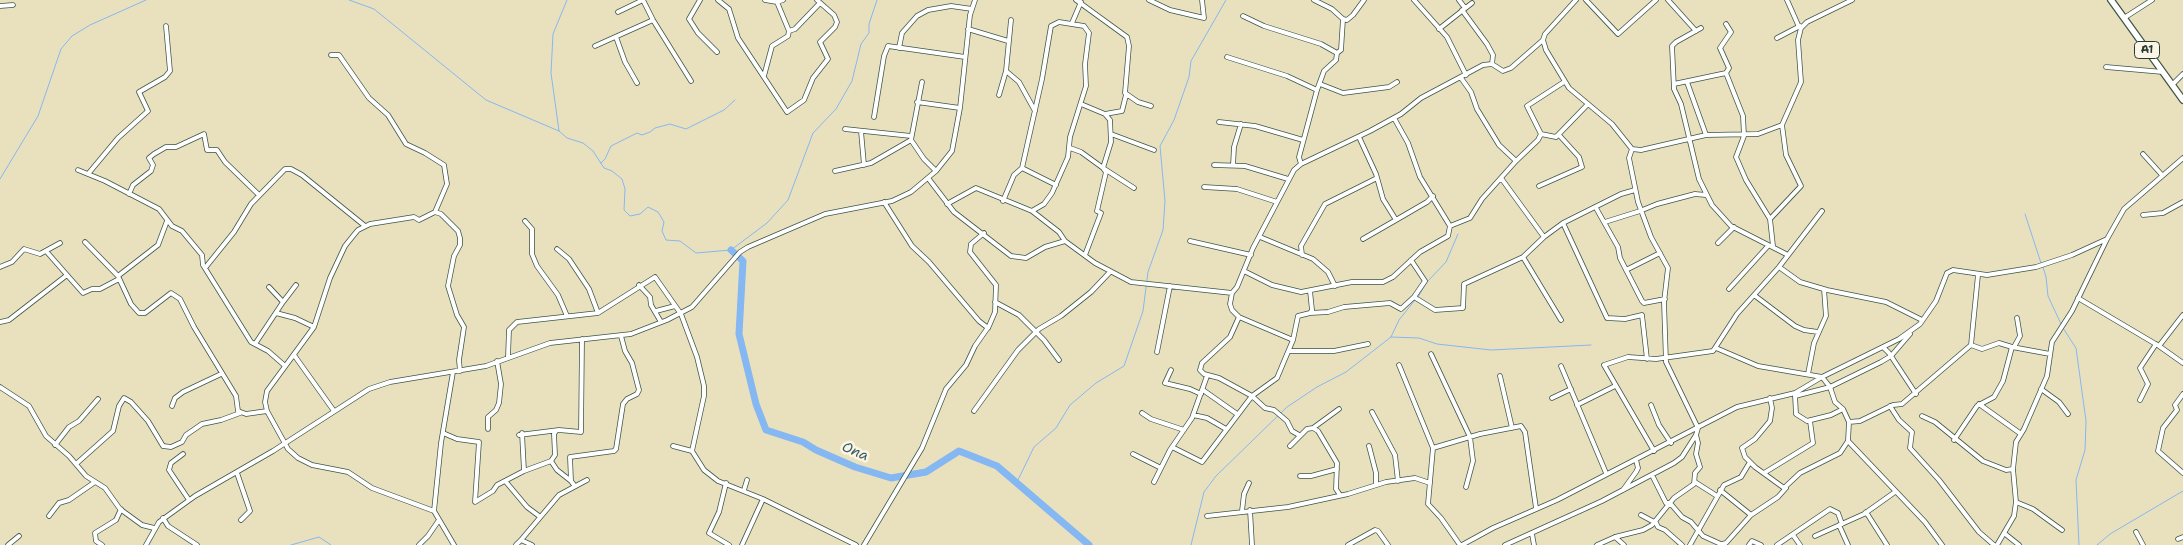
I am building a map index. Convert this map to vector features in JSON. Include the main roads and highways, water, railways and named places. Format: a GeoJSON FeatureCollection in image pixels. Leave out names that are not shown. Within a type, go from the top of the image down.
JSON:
{"type":"FeatureCollection","features":[{"type":"Feature","properties":{"kind":"highway","name":"A1"},"geometry":{"type":"LineString","coordinates":[[2111,0],[2183,100]]}},
{"type":"Feature","properties":{"kind":"waterway"},"geometry":{"type":"LineString","coordinates":[[0,179],[38,116],[61,49],[72,36],[90,25],[146,0]]}},
{"type":"Feature","properties":{"kind":"waterway"},"geometry":{"type":"LineString","coordinates":[[349,0],[374,9],[486,100],[559,131],[567,138],[583,143],[593,151],[604,168],[612,171],[622,179],[625,189],[624,210],[630,216],[640,214],[648,207],[658,212],[664,222],[662,231],[666,240],[680,241],[696,253],[731,250],[767,223],[788,200],[813,133],[836,109],[852,81],[861,44],[869,33],[869,24],[877,0]]}},
{"type":"Feature","properties":{"kind":"waterway"},"geometry":{"type":"LineString","coordinates":[[559,131],[551,73],[553,34],[567,0]]}},
{"type":"Feature","properties":{"kind":"waterway"},"geometry":{"type":"LineString","coordinates":[[1017,482],[1034,447],[1056,428],[1070,405],[1096,383],[1124,366],[1143,311],[1148,272],[1163,230],[1165,201],[1160,146],[1174,120],[1189,77],[1191,61],[1226,0]]}},
{"type":"Feature","properties":{"kind":"waterway"},"geometry":{"type":"LineString","coordinates":[[601,163],[611,146],[637,133],[642,135],[655,128],[670,124],[686,129],[724,110],[735,100]]}},
{"type":"Feature","properties":{"kind":"waterway"},"geometry":{"type":"LineString","coordinates":[[2025,214],[2041,263]]}},
{"type":"Feature","properties":{"kind":"waterway"},"geometry":{"type":"LineString","coordinates":[[1418,297],[1427,282],[1446,262],[1458,234]]}},
{"type":"Feature","properties":{"kind":"waterway","name":"Ona"},"geometry":{"type":"LineString","coordinates":[[731,250],[743,261],[739,334],[756,404],[766,430],[803,442],[816,450],[855,467],[891,478],[926,472],[959,451],[997,466],[1089,545]]}},
{"type":"Feature","properties":{"kind":"waterway"},"geometry":{"type":"LineString","coordinates":[[2043,267],[2048,296],[2061,324]]}},
{"type":"Feature","properties":{"kind":"waterway"},"geometry":{"type":"LineString","coordinates":[[1191,545],[1204,492],[1216,476],[1287,407],[1317,387],[1346,372],[1391,337],[1399,320],[1415,300]]}},
{"type":"Feature","properties":{"kind":"waterway"},"geometry":{"type":"LineString","coordinates":[[2063,328],[2076,348],[2086,421],[2085,450],[2076,480],[2079,545]]}},
{"type":"Feature","properties":{"kind":"waterway"},"geometry":{"type":"LineString","coordinates":[[1391,337],[1419,338],[1437,344],[1491,350],[1591,345]]}},
{"type":"Feature","properties":{"kind":"waterway"},"geometry":{"type":"LineString","coordinates":[[2097,545],[2110,534],[2183,491]]}},
{"type":"Feature","properties":{"kind":"waterway"},"geometry":{"type":"LineString","coordinates":[[291,545],[319,537],[331,545]]}}]}
